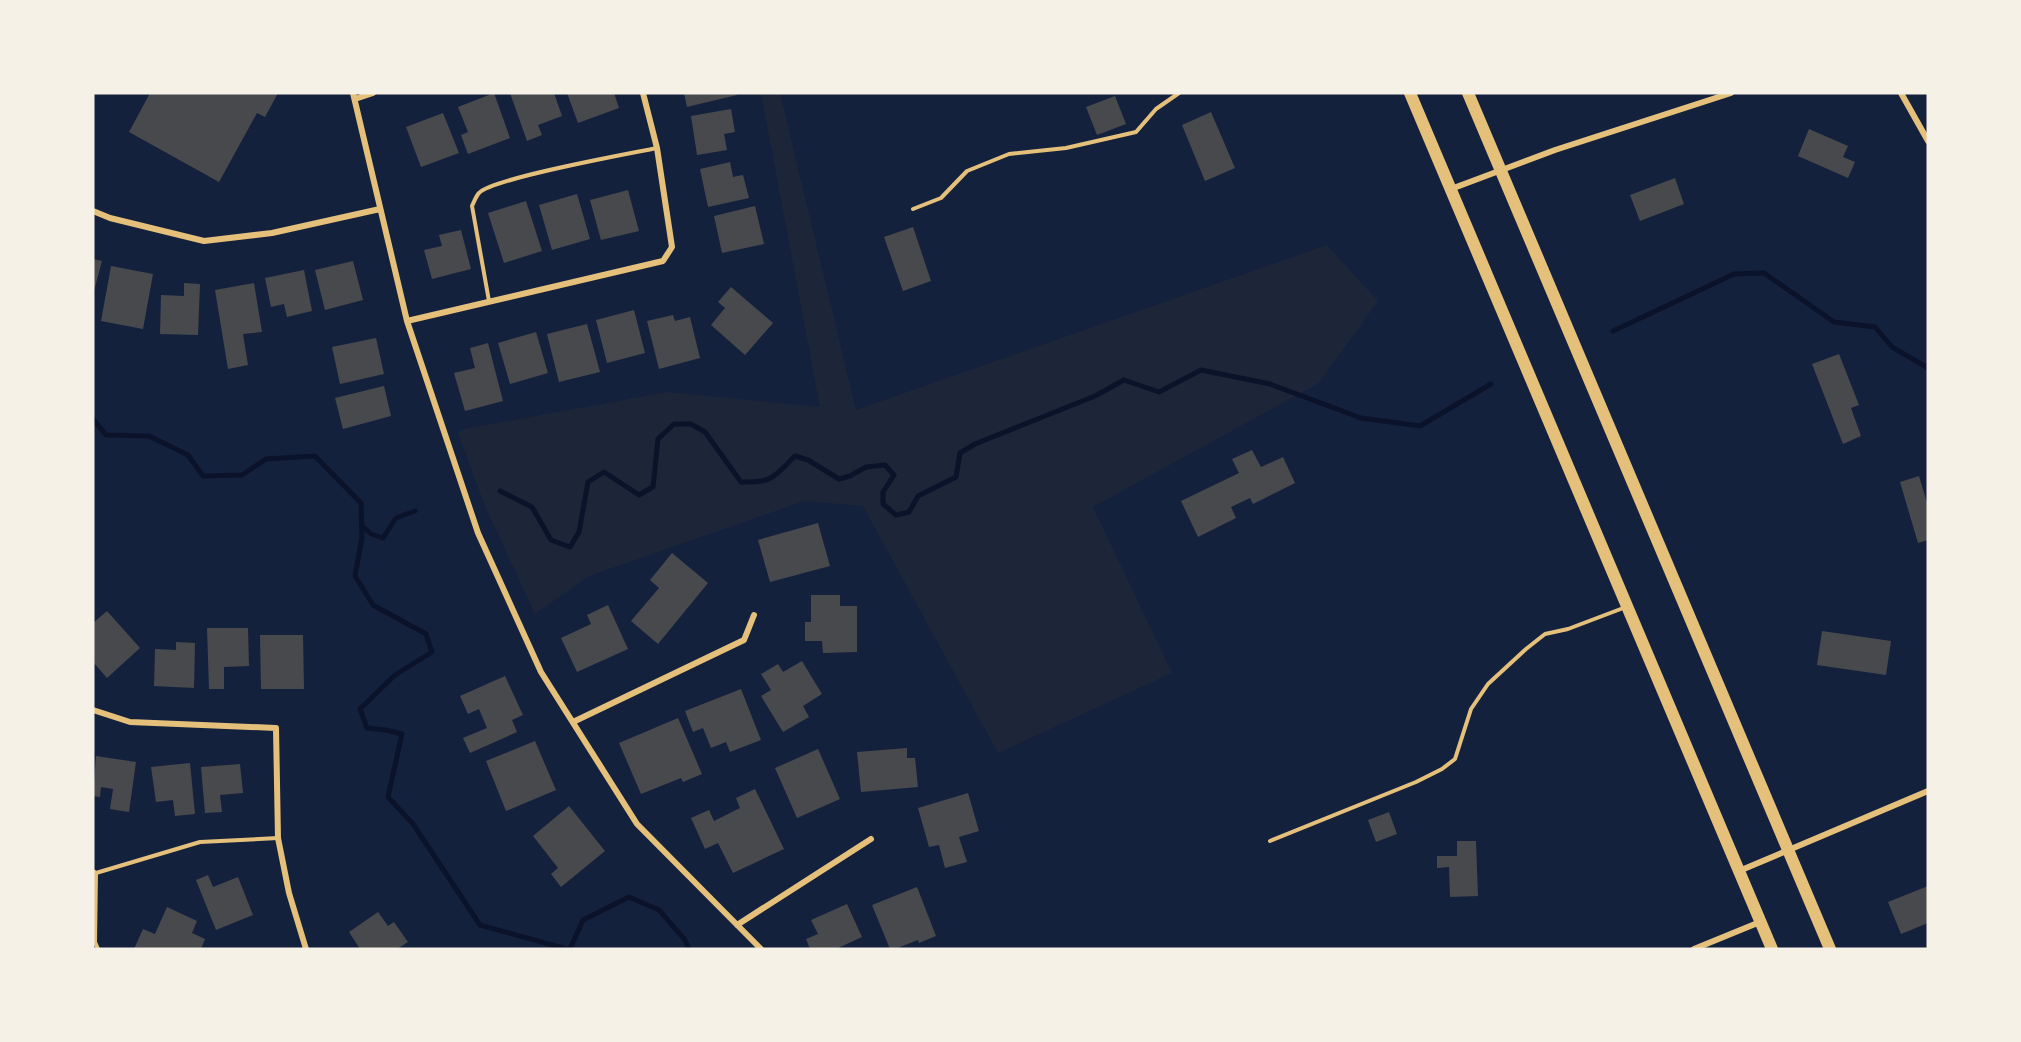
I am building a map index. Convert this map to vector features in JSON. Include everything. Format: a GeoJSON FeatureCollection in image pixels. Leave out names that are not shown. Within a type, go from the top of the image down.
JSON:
{"type":"FeatureCollection","features":[{"type":"Feature","properties":{"kind":"main road"},"geometry":{"type":"LineString","coordinates":[[1410,93],[1772,949]]}},
{"type":"Feature","properties":{"kind":"main road"},"geometry":{"type":"LineString","coordinates":[[1468,93],[1830,949]]}},
{"type":"Feature","properties":{"kind":"street"},"geometry":{"type":"LineString","coordinates":[[373,93],[354,96],[407,321],[478,533],[541,672],[637,824],[761,949]]}},
{"type":"Feature","properties":{"kind":"street"},"geometry":{"type":"LineString","coordinates":[[407,321],[663,261],[672,247],[657,148],[643,93]]}},
{"type":"Feature","properties":{"kind":"street"},"geometry":{"type":"LineString","coordinates":[[1450,189],[1500,170],[1731,93]]}},
{"type":"Feature","properties":{"kind":"street"},"geometry":{"type":"LineString","coordinates":[[1900,93],[1928,141]]}},
{"type":"Feature","properties":{"kind":"street"},"geometry":{"type":"LineString","coordinates":[[93,211],[110,218],[204,241],[272,233],[380,209]]}},
{"type":"Feature","properties":{"kind":"street"},"geometry":{"type":"LineString","coordinates":[[573,722],[744,640],[754,615]]}},
{"type":"Feature","properties":{"kind":"street"},"geometry":{"type":"LineString","coordinates":[[93,710],[130,722],[276,728],[278,838],[289,893],[305,947],[296,949]]}},
{"type":"Feature","properties":{"kind":"street"},"geometry":{"type":"LineString","coordinates":[[1739,871],[1928,791]]}},
{"type":"Feature","properties":{"kind":"street"},"geometry":{"type":"LineString","coordinates":[[737,925],[871,839]]}},
{"type":"Feature","properties":{"kind":"street"},"geometry":{"type":"LineString","coordinates":[[1694,949],[1760,922]]}},
{"type":"Feature","properties":{"kind":"lane"},"geometry":{"type":"LineString","coordinates":[[913,209],[941,198],[967,171],[1009,154],[1066,148],[1136,132],[1156,109],[1179,93]]}},
{"type":"Feature","properties":{"kind":"lane"},"geometry":{"type":"LineString","coordinates":[[489,302],[472,206],[479,193],[494,185],[557,169],[657,148]]}},
{"type":"Feature","properties":{"kind":"lane"},"geometry":{"type":"LineString","coordinates":[[1270,841],[1416,782],[1442,769],[1455,759],[1471,709],[1488,684],[1526,649],[1545,634],[1568,629],[1626,607]]}},
{"type":"Feature","properties":{"kind":"lane"},"geometry":{"type":"LineString","coordinates":[[98,949],[95,942],[95,872],[200,842],[278,838]]}},
{"type":"Feature","properties":{"kind":"shaded area"},"geometry":{"type":"Polygon","coordinates":[[[761,93],[780,93],[856,410],[1327,245],[1378,301],[1319,383],[1093,507],[1172,673],[998,753],[863,506],[804,501],[589,576],[535,614],[485,506],[458,433],[464,429],[668,392],[820,407],[761,93]]]}},
{"type":"Feature","properties":{"kind":"building"},"geometry":{"type":"Polygon","coordinates":[[[150,93],[278,93],[265,117],[257,113],[219,182],[129,132],[150,93]]]}},
{"type":"Feature","properties":{"kind":"building"},"geometry":{"type":"Polygon","coordinates":[[[494,93],[510,138],[468,154],[461,135],[468,132],[458,107],[494,93]]]}},
{"type":"Feature","properties":{"kind":"building"},"geometry":{"type":"Polygon","coordinates":[[[510,93],[554,93],[562,116],[538,125],[542,135],[527,141],[510,93]]]}},
{"type":"Feature","properties":{"kind":"building"},"geometry":{"type":"Polygon","coordinates":[[[567,93],[614,93],[619,108],[578,123],[567,93]]]}},
{"type":"Feature","properties":{"kind":"building"},"geometry":{"type":"Polygon","coordinates":[[[684,93],[736,93],[737,95],[687,107],[684,93]]]}},
{"type":"Feature","properties":{"kind":"building"},"geometry":{"type":"Polygon","coordinates":[[[1115,96],[1126,124],[1097,135],[1086,107],[1115,96]]]}},
{"type":"Feature","properties":{"kind":"building"},"geometry":{"type":"Polygon","coordinates":[[[731,109],[735,132],[724,134],[727,150],[697,155],[691,116],[731,109]]]}},
{"type":"Feature","properties":{"kind":"building"},"geometry":{"type":"Polygon","coordinates":[[[1211,112],[1235,168],[1205,181],[1182,125],[1211,112]]]}},
{"type":"Feature","properties":{"kind":"building"},"geometry":{"type":"Polygon","coordinates":[[[443,113],[459,153],[421,167],[406,127],[443,113]]]}},
{"type":"Feature","properties":{"kind":"building"},"geometry":{"type":"Polygon","coordinates":[[[1809,129],[1848,146],[1843,157],[1855,162],[1848,178],[1798,156],[1809,129]]]}},
{"type":"Feature","properties":{"kind":"building"},"geometry":{"type":"Polygon","coordinates":[[[730,162],[733,177],[743,175],[749,198],[708,207],[700,169],[730,162]]]}},
{"type":"Feature","properties":{"kind":"building"},"geometry":{"type":"Polygon","coordinates":[[[1675,178],[1684,204],[1640,221],[1630,195],[1675,178]]]}},
{"type":"Feature","properties":{"kind":"building"},"geometry":{"type":"Polygon","coordinates":[[[628,190],[639,231],[601,240],[590,200],[628,190]]]}},
{"type":"Feature","properties":{"kind":"building"},"geometry":{"type":"Polygon","coordinates":[[[577,194],[590,239],[552,250],[539,205],[577,194]]]}},
{"type":"Feature","properties":{"kind":"building"},"geometry":{"type":"Polygon","coordinates":[[[526,201],[542,251],[504,263],[488,213],[526,201]]]}},
{"type":"Feature","properties":{"kind":"building"},"geometry":{"type":"Polygon","coordinates":[[[755,206],[764,244],[722,253],[714,216],[755,206]]]}},
{"type":"Feature","properties":{"kind":"building"},"geometry":{"type":"Polygon","coordinates":[[[913,227],[931,281],[903,291],[884,237],[913,227]]]}},
{"type":"Feature","properties":{"kind":"building"},"geometry":{"type":"Polygon","coordinates":[[[461,230],[471,269],[432,279],[424,250],[442,246],[439,235],[461,230]]]}},
{"type":"Feature","properties":{"kind":"building"},"geometry":{"type":"Polygon","coordinates":[[[93,259],[102,261],[94,291],[93,291],[93,259]]]}},
{"type":"Feature","properties":{"kind":"building"},"geometry":{"type":"Polygon","coordinates":[[[353,261],[363,300],[325,310],[315,270],[353,261]]]}},
{"type":"Feature","properties":{"kind":"building"},"geometry":{"type":"Polygon","coordinates":[[[111,266],[153,274],[143,329],[101,321],[111,266]]]}},
{"type":"Feature","properties":{"kind":"building"},"geometry":{"type":"Polygon","coordinates":[[[304,270],[312,311],[287,317],[284,304],[271,307],[265,278],[304,270]]]}},
{"type":"Feature","properties":{"kind":"building"},"geometry":{"type":"Polygon","coordinates":[[[184,283],[200,284],[198,335],[160,334],[161,295],[184,296],[184,283]]]}},
{"type":"Feature","properties":{"kind":"building"},"geometry":{"type":"Polygon","coordinates":[[[254,283],[262,332],[243,334],[248,365],[228,369],[215,290],[254,283]]]}},
{"type":"Feature","properties":{"kind":"building"},"geometry":{"type":"Polygon","coordinates":[[[731,287],[773,323],[745,355],[711,325],[725,308],[718,302],[731,287]]]}},
{"type":"Feature","properties":{"kind":"building"},"geometry":{"type":"Polygon","coordinates":[[[634,310],[645,353],[607,363],[596,320],[634,310]]]}},
{"type":"Feature","properties":{"kind":"building"},"geometry":{"type":"Polygon","coordinates":[[[673,315],[675,321],[690,317],[700,358],[659,369],[647,321],[673,315]]]}},
{"type":"Feature","properties":{"kind":"building"},"geometry":{"type":"Polygon","coordinates":[[[587,324],[600,372],[559,382],[547,334],[587,324]]]}},
{"type":"Feature","properties":{"kind":"building"},"geometry":{"type":"Polygon","coordinates":[[[536,332],[548,373],[510,384],[498,343],[536,332]]]}},
{"type":"Feature","properties":{"kind":"building"},"geometry":{"type":"Polygon","coordinates":[[[376,338],[384,374],[340,384],[332,347],[376,338]]]}},
{"type":"Feature","properties":{"kind":"building"},"geometry":{"type":"Polygon","coordinates":[[[488,343],[503,401],[465,411],[454,373],[475,368],[470,348],[488,343]]]}},
{"type":"Feature","properties":{"kind":"building"},"geometry":{"type":"Polygon","coordinates":[[[1839,354],[1859,405],[1851,408],[1861,436],[1843,444],[1812,364],[1839,354]]]}},
{"type":"Feature","properties":{"kind":"building"},"geometry":{"type":"Polygon","coordinates":[[[384,386],[391,416],[343,429],[335,398],[384,386]]]}},
{"type":"Feature","properties":{"kind":"building"},"geometry":{"type":"Polygon","coordinates":[[[1252,450],[1261,467],[1283,457],[1295,483],[1253,504],[1250,498],[1231,507],[1236,518],[1198,537],[1181,501],[1239,473],[1232,459],[1252,450]]]}},
{"type":"Feature","properties":{"kind":"building"},"geometry":{"type":"Polygon","coordinates":[[[1919,476],[1928,506],[1928,540],[1918,543],[1900,482],[1919,476]]]}},
{"type":"Feature","properties":{"kind":"building"},"geometry":{"type":"Polygon","coordinates":[[[818,523],[830,566],[770,582],[758,540],[818,523]]]}},
{"type":"Feature","properties":{"kind":"building"},"geometry":{"type":"Polygon","coordinates":[[[672,553],[708,583],[658,644],[631,621],[659,588],[650,580],[672,553]]]}},
{"type":"Feature","properties":{"kind":"building"},"geometry":{"type":"Polygon","coordinates":[[[811,595],[840,595],[840,606],[857,606],[857,652],[823,653],[822,641],[805,641],[805,622],[811,622],[811,595]]]}},
{"type":"Feature","properties":{"kind":"building"},"geometry":{"type":"Polygon","coordinates":[[[608,605],[628,649],[577,672],[561,638],[591,624],[587,615],[608,605]]]}},
{"type":"Feature","properties":{"kind":"building"},"geometry":{"type":"Polygon","coordinates":[[[107,611],[140,648],[107,678],[93,662],[93,623],[107,611]]]}},
{"type":"Feature","properties":{"kind":"building"},"geometry":{"type":"Polygon","coordinates":[[[207,628],[248,628],[249,666],[224,667],[224,689],[209,689],[207,628]]]}},
{"type":"Feature","properties":{"kind":"building"},"geometry":{"type":"Polygon","coordinates":[[[1822,631],[1891,641],[1886,675],[1817,665],[1822,631]]]}},
{"type":"Feature","properties":{"kind":"building"},"geometry":{"type":"Polygon","coordinates":[[[260,635],[303,635],[304,689],[261,689],[260,635]]]}},
{"type":"Feature","properties":{"kind":"building"},"geometry":{"type":"Polygon","coordinates":[[[176,642],[195,643],[194,688],[154,686],[155,649],[176,650],[176,642]]]}},
{"type":"Feature","properties":{"kind":"building"},"geometry":{"type":"Polygon","coordinates":[[[802,661],[822,694],[803,706],[809,717],[783,732],[761,696],[771,690],[761,674],[778,664],[783,672],[802,661]]]}},
{"type":"Feature","properties":{"kind":"building"},"geometry":{"type":"Polygon","coordinates":[[[505,676],[523,715],[512,720],[517,732],[470,753],[463,738],[487,728],[479,709],[468,714],[460,696],[505,676]]]}},
{"type":"Feature","properties":{"kind":"building"},"geometry":{"type":"Polygon","coordinates":[[[741,689],[761,740],[730,752],[726,742],[711,748],[703,728],[693,732],[685,711],[741,689]]]}},
{"type":"Feature","properties":{"kind":"building"},"geometry":{"type":"Polygon","coordinates":[[[678,718],[702,774],[683,782],[681,778],[641,794],[619,743],[678,718]]]}},
{"type":"Feature","properties":{"kind":"building"},"geometry":{"type":"Polygon","coordinates":[[[535,741],[556,790],[506,811],[486,761],[535,741]]]}},
{"type":"Feature","properties":{"kind":"building"},"geometry":{"type":"Polygon","coordinates":[[[907,748],[907,758],[915,758],[918,787],[861,792],[857,752],[907,748]]]}},
{"type":"Feature","properties":{"kind":"building"},"geometry":{"type":"Polygon","coordinates":[[[818,749],[840,799],[797,818],[775,768],[818,749]]]}},
{"type":"Feature","properties":{"kind":"building"},"geometry":{"type":"Polygon","coordinates":[[[96,756],[136,762],[129,812],[110,809],[113,789],[101,787],[100,797],[93,796],[96,756]]]}},
{"type":"Feature","properties":{"kind":"building"},"geometry":{"type":"Polygon","coordinates":[[[190,763],[195,814],[175,816],[173,800],[156,802],[151,767],[190,763]]]}},
{"type":"Feature","properties":{"kind":"building"},"geometry":{"type":"Polygon","coordinates":[[[240,764],[243,793],[220,795],[222,812],[205,813],[201,767],[240,764]]]}},
{"type":"Feature","properties":{"kind":"building"},"geometry":{"type":"Polygon","coordinates":[[[755,789],[784,849],[733,873],[718,843],[705,849],[691,818],[709,810],[714,821],[740,808],[736,798],[755,789]]]}},
{"type":"Feature","properties":{"kind":"building"},"geometry":{"type":"Polygon","coordinates":[[[968,793],[979,831],[959,837],[967,862],[945,868],[939,845],[929,847],[918,808],[968,793]]]}},
{"type":"Feature","properties":{"kind":"building"},"geometry":{"type":"Polygon","coordinates":[[[569,806],[605,851],[561,887],[551,874],[558,868],[533,836],[569,806]]]}},
{"type":"Feature","properties":{"kind":"building"},"geometry":{"type":"Polygon","coordinates":[[[1389,812],[1397,834],[1376,842],[1368,820],[1389,812]]]}},
{"type":"Feature","properties":{"kind":"building"},"geometry":{"type":"Polygon","coordinates":[[[1457,841],[1476,841],[1478,896],[1450,897],[1449,867],[1437,868],[1437,856],[1457,856],[1457,841]]]}},
{"type":"Feature","properties":{"kind":"building"},"geometry":{"type":"Polygon","coordinates":[[[208,875],[213,887],[238,877],[253,915],[216,930],[196,880],[208,875]]]}},
{"type":"Feature","properties":{"kind":"building"},"geometry":{"type":"Polygon","coordinates":[[[1928,886],[1928,923],[1901,934],[1888,902],[1928,886]]]}},
{"type":"Feature","properties":{"kind":"building"},"geometry":{"type":"Polygon","coordinates":[[[917,887],[936,936],[919,943],[918,940],[890,949],[872,905],[917,887]]]}},
{"type":"Feature","properties":{"kind":"building"},"geometry":{"type":"Polygon","coordinates":[[[847,904],[862,937],[836,949],[810,949],[806,939],[818,934],[811,920],[847,904]]]}},
{"type":"Feature","properties":{"kind":"building"},"geometry":{"type":"Polygon","coordinates":[[[167,907],[197,921],[192,933],[205,939],[201,949],[134,949],[143,929],[155,934],[167,907]]]}},
{"type":"Feature","properties":{"kind":"building"},"geometry":{"type":"Polygon","coordinates":[[[378,912],[388,926],[394,922],[408,942],[397,949],[360,949],[349,932],[378,912]]]}},
{"type":"Feature","properties":{"kind":"waterway"},"geometry":{"type":"LineString","coordinates":[[1613,331],[1734,274],[1764,273],[1834,322],[1875,327],[1892,347],[1928,368]]}},
{"type":"Feature","properties":{"kind":"waterway"},"geometry":{"type":"LineString","coordinates":[[500,491],[532,507],[551,540],[570,547],[579,532],[588,482],[604,472],[639,495],[653,487],[658,439],[674,424],[691,424],[705,432],[741,482],[767,480],[795,456],[808,460],[839,479],[866,467],[885,465],[894,475],[883,492],[883,504],[896,515],[909,512],[918,496],[956,477],[960,453],[975,444],[1095,396],[1124,380],[1159,392],[1201,370],[1270,384],[1361,418],[1420,426],[1491,384]]}},
{"type":"Feature","properties":{"kind":"waterway"},"geometry":{"type":"LineString","coordinates":[[93,419],[106,435],[149,436],[188,455],[203,476],[242,475],[266,459],[315,456],[361,503],[362,538],[355,576],[373,605],[426,634],[432,652],[395,675],[360,709],[367,728],[402,734],[388,797],[413,824],[480,925],[567,949]]}},
{"type":"Feature","properties":{"kind":"waterway"},"geometry":{"type":"LineString","coordinates":[[362,526],[371,534],[383,538],[396,518],[415,511]]}},
{"type":"Feature","properties":{"kind":"waterway"},"geometry":{"type":"LineString","coordinates":[[570,949],[583,920],[629,897],[659,910],[685,940],[689,949]]}}]}
